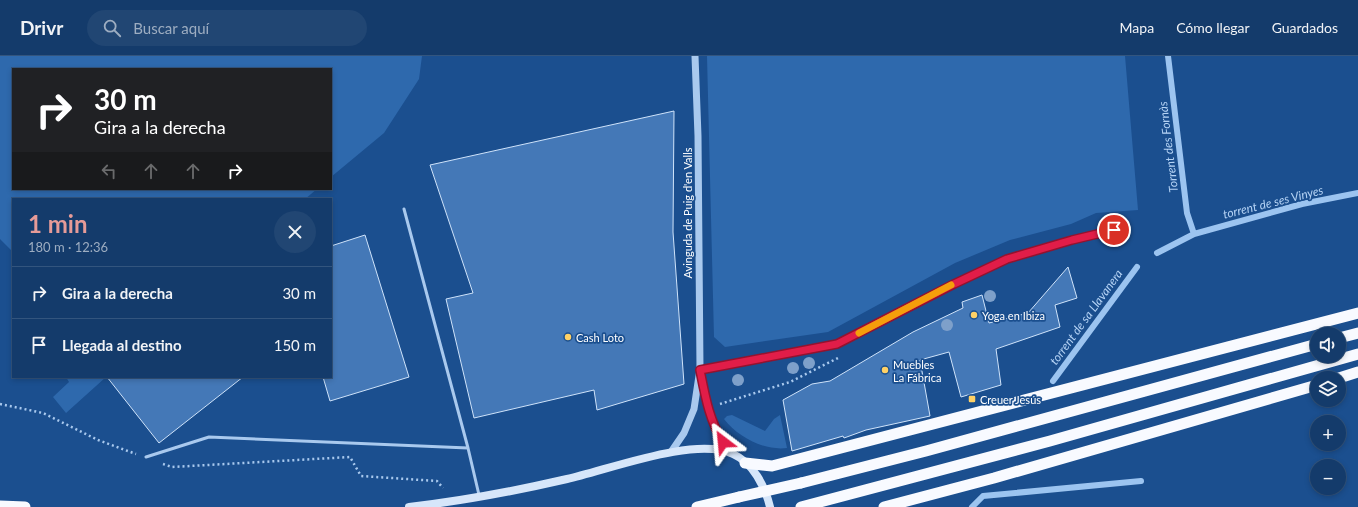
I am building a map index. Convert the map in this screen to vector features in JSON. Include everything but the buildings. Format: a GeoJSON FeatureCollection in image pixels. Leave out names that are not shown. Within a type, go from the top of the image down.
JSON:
{"type":"FeatureCollection","features":[{"type":"Feature","properties":{"kind":"highway"},"geometry":{"type":"LineString","coordinates":[[745,463],[772,466],[1358,313]]}},
{"type":"Feature","properties":{"kind":"highway"},"geometry":{"type":"LineString","coordinates":[[1346,336],[1358,333]]}},
{"type":"Feature","properties":{"kind":"highway"},"geometry":{"type":"LineString","coordinates":[[697,507],[801,483],[933,449],[1310,346]]}},
{"type":"Feature","properties":{"kind":"highway"},"geometry":{"type":"LineString","coordinates":[[804,506],[1050,441],[1358,354]]}},
{"type":"Feature","properties":{"kind":"highway"},"geometry":{"type":"LineString","coordinates":[[1346,376],[1358,372]]}},
{"type":"Feature","properties":{"kind":"highway"},"geometry":{"type":"LineString","coordinates":[[884,507],[1001,476],[1310,387]]}},
{"type":"Feature","properties":{"kind":"highway"},"geometry":{"type":"LineString","coordinates":[[0,506],[25,507]]}},
{"type":"Feature","properties":{"kind":"main road"},"geometry":{"type":"LineString","coordinates":[[409,507],[454,502],[568,479],[671,452],[697,448],[719,450],[733,454],[745,463],[762,485],[770,507]]}},
{"type":"Feature","properties":{"kind":"street","name":"Avinguda de Puig d'en Valls"},"geometry":{"type":"LineString","coordinates":[[671,452],[684,433],[694,409],[700,370],[698,136],[695,56]]}},
{"type":"Feature","properties":{"kind":"street"},"geometry":{"type":"LineString","coordinates":[[700,370],[837,344],[954,284],[1007,259],[1072,240],[1114,230]]}},
{"type":"Feature","properties":{"kind":"street","name":"Avinguda de Puig d'en Valls"},"geometry":{"type":"LineString","coordinates":[[700,370],[708,407],[715,430],[733,454]]}},
{"type":"Feature","properties":{"kind":"lane"},"geometry":{"type":"LineString","coordinates":[[404,209],[480,497]]}},
{"type":"Feature","properties":{"kind":"lane"},"geometry":{"type":"LineString","coordinates":[[146,457],[209,437],[468,448]]}},
{"type":"Feature","properties":{"kind":"path"},"geometry":{"type":"LineString","coordinates":[[0,404],[43,413],[98,440],[172,467],[350,457],[361,476],[437,481],[454,502]]}},
{"type":"Feature","properties":{"kind":"shaded area"},"geometry":{"type":"Polygon","coordinates":[[[0,56],[422,56],[419,79],[384,133],[332,176],[332,68],[12,68],[12,190],[316,190],[306,198],[12,198],[12,251],[0,239],[0,56]]]}},
{"type":"Feature","properties":{"kind":"shaded area"},"geometry":{"type":"Polygon","coordinates":[[[707,56],[1125,56],[1138,210],[1096,213],[1071,224],[1010,240],[955,263],[828,332],[725,347],[714,337],[707,56]]]}},
{"type":"Feature","properties":{"kind":"shaded area"},"geometry":{"type":"Polygon","coordinates":[[[67,378],[105,378],[66,413],[53,397],[69,382],[67,378]]]}},
{"type":"Feature","properties":{"kind":"shaded area"},"geometry":{"type":"Polygon","coordinates":[[[732,415],[765,431],[774,419],[780,415],[787,448],[761,445],[744,437],[724,419],[727,416],[732,415]]]}},
{"type":"Feature","properties":{"kind":"waterway","name":"Torrent des Fornàs"},"geometry":{"type":"LineString","coordinates":[[1168,56],[1187,213],[1194,234]]}},
{"type":"Feature","properties":{"kind":"waterway","name":"torrent de ses Vinyes"},"geometry":{"type":"LineString","coordinates":[[1157,253],[1194,234],[1302,204],[1358,193]]}},
{"type":"Feature","properties":{"kind":"waterway","name":"torrent de sa Llavanera"},"geometry":{"type":"LineString","coordinates":[[1053,381],[1137,267]]}},
{"type":"Feature","properties":{"kind":"waterway"},"geometry":{"type":"LineString","coordinates":[[972,507],[983,496],[1141,481]]}},
{"type":"Feature","properties":{"kind":"slow traffic"},"geometry":{"type":"LineString","coordinates":[[859,333],[951,285]]}},
{"type":"Feature","properties":{"kind":"place","name":"Yoga en Ibiza"},"geometry":{"type":"Point","coordinates":[974,315]}},
{"type":"Feature","properties":{"kind":"place","name":"Cash Loto"},"geometry":{"type":"Point","coordinates":[568,337]}},
{"type":"Feature","properties":{"kind":"place","name":"Muebles La Fábrica"},"geometry":{"type":"Point","coordinates":[885,370]}},
{"type":"Feature","properties":{"kind":"place","name":"Creuer Jesús"},"geometry":{"type":"Point","coordinates":[972,399]}},
{"type":"Feature","properties":{"kind":"route"},"geometry":{"type":"LineString","coordinates":[[723,442],[715,430],[710,416],[700,370],[837,344],[954,284],[1007,259],[1072,240],[1114,230]]}}]}
